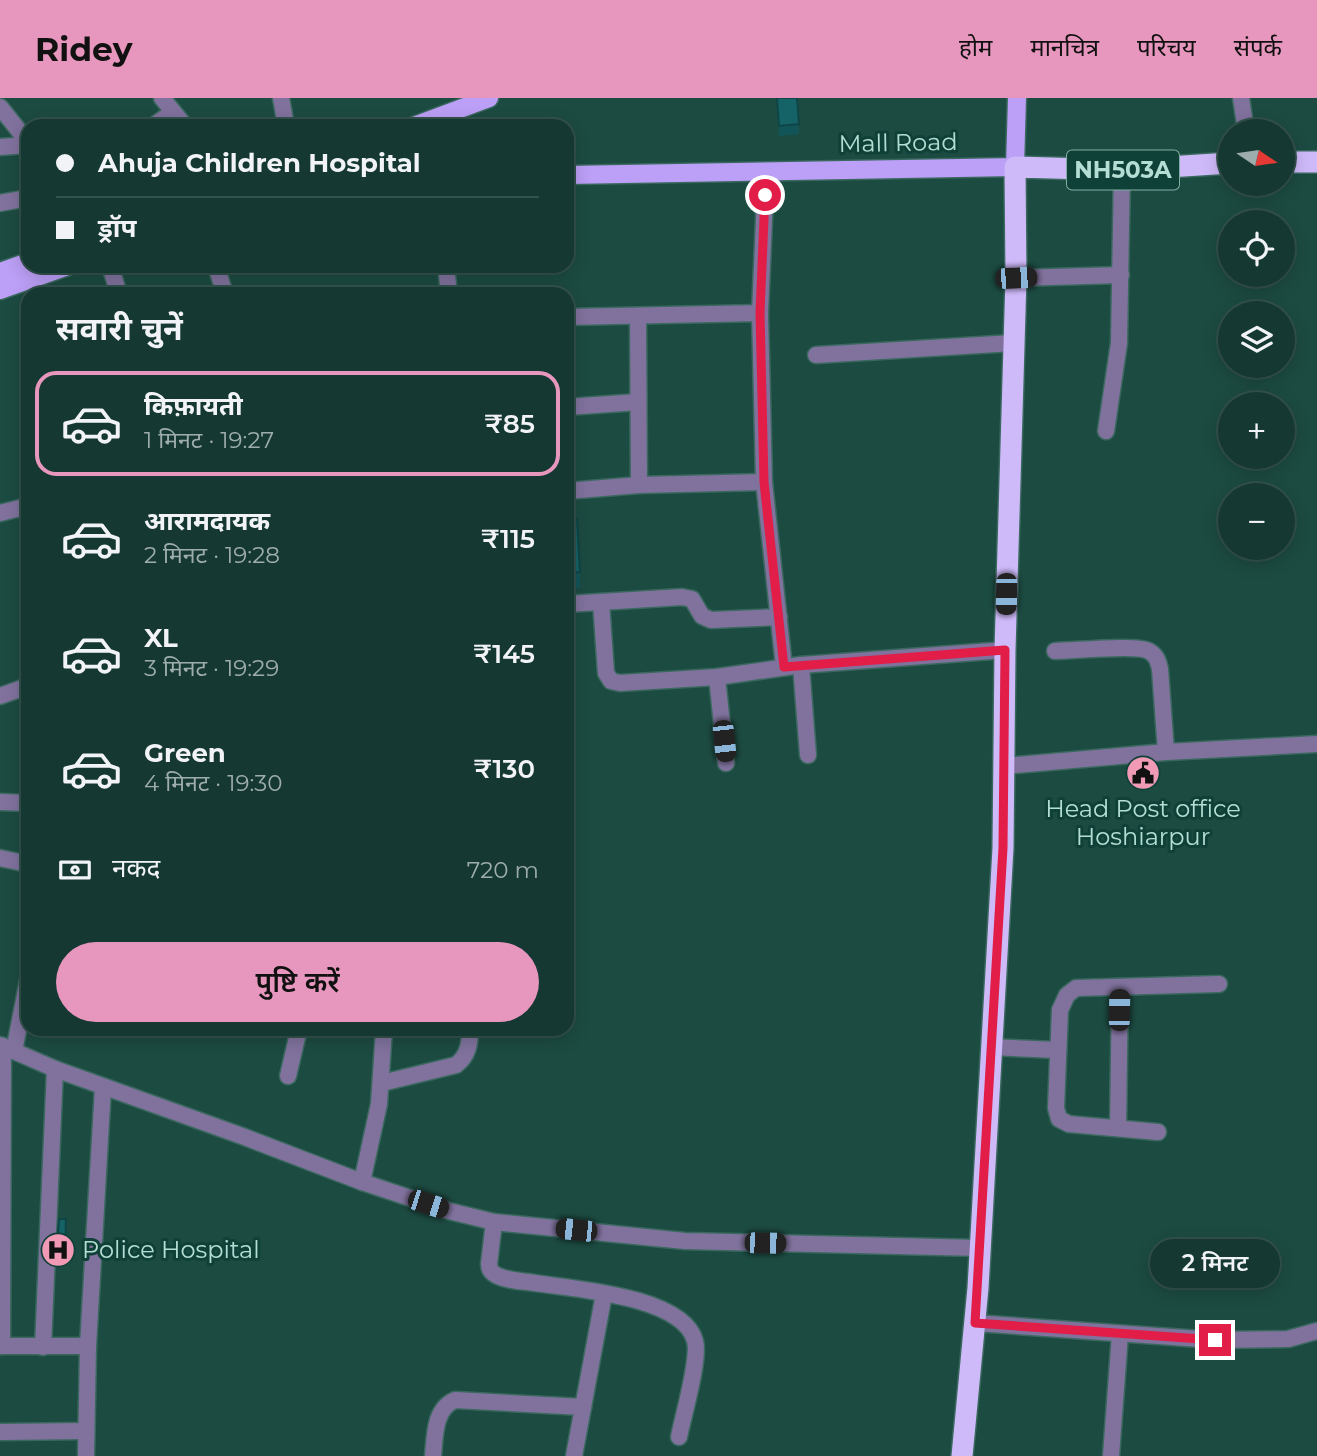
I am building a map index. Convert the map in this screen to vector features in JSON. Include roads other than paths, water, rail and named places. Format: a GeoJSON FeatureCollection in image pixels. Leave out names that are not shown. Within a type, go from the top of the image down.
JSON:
{"type":"FeatureCollection","features":[{"type":"Feature","properties":{"kind":"highway"},"geometry":{"type":"LineString","coordinates":[[1295,162],[1317,162]]}},
{"type":"Feature","properties":{"kind":"highway","name":"Mall Road"},"geometry":{"type":"LineString","coordinates":[[1015,167],[1122,170],[1218,164]]}},
{"type":"Feature","properties":{"kind":"highway"},"geometry":{"type":"LineString","coordinates":[[962,1456],[975,1323],[1003,848],[1005,650],[1016,278],[1015,167]]}},
{"type":"Feature","properties":{"kind":"main road"},"geometry":{"type":"LineString","coordinates":[[433,119],[489,98]]}},
{"type":"Feature","properties":{"kind":"main road"},"geometry":{"type":"LineString","coordinates":[[1015,167],[1017,98]]}},
{"type":"Feature","properties":{"kind":"main road","name":"Mall Road"},"geometry":{"type":"LineString","coordinates":[[574,175],[1015,167]]}},
{"type":"Feature","properties":{"kind":"main road"},"geometry":{"type":"LineString","coordinates":[[0,272],[21,264]]}},
{"type":"Feature","properties":{"kind":"main road"},"geometry":{"type":"LineString","coordinates":[[0,290],[48,273]]}},
{"type":"Feature","properties":{"kind":"street"},"geometry":{"type":"LineString","coordinates":[[162,98],[179,119]]}},
{"type":"Feature","properties":{"kind":"street"},"geometry":{"type":"LineString","coordinates":[[281,98],[285,119]]}},
{"type":"Feature","properties":{"kind":"street"},"geometry":{"type":"LineString","coordinates":[[1241,98],[1244,119]]}},
{"type":"Feature","properties":{"kind":"street"},"geometry":{"type":"LineString","coordinates":[[0,107],[21,134]]}},
{"type":"Feature","properties":{"kind":"street"},"geometry":{"type":"LineString","coordinates":[[163,119],[173,112]]}},
{"type":"Feature","properties":{"kind":"street"},"geometry":{"type":"LineString","coordinates":[[0,147],[21,144]]}},
{"type":"Feature","properties":{"kind":"street"},"geometry":{"type":"LineString","coordinates":[[1106,431],[1119,343],[1122,170]]}},
{"type":"Feature","properties":{"kind":"street"},"geometry":{"type":"LineString","coordinates":[[766,171],[760,313],[764,482],[784,667]]}},
{"type":"Feature","properties":{"kind":"street"},"geometry":{"type":"LineString","coordinates":[[0,203],[21,199]]}},
{"type":"Feature","properties":{"kind":"street"},"geometry":{"type":"LineString","coordinates":[[1016,278],[1121,275]]}},
{"type":"Feature","properties":{"kind":"street"},"geometry":{"type":"LineString","coordinates":[[574,317],[760,313]]}},
{"type":"Feature","properties":{"kind":"street"},"geometry":{"type":"LineString","coordinates":[[638,316],[639,485]]}},
{"type":"Feature","properties":{"kind":"street"},"geometry":{"type":"LineString","coordinates":[[816,355],[1013,343]]}},
{"type":"Feature","properties":{"kind":"street"},"geometry":{"type":"LineString","coordinates":[[574,407],[638,402]]}},
{"type":"Feature","properties":{"kind":"street"},"geometry":{"type":"LineString","coordinates":[[574,490],[639,485],[764,482]]}},
{"type":"Feature","properties":{"kind":"street"},"geometry":{"type":"LineString","coordinates":[[0,513],[21,508]]}},
{"type":"Feature","properties":{"kind":"street"},"geometry":{"type":"LineString","coordinates":[[574,604],[682,597],[692,599],[702,616],[711,620],[779,617]]}},
{"type":"Feature","properties":{"kind":"street"},"geometry":{"type":"LineString","coordinates":[[601,602],[606,673],[611,681],[620,683],[717,677],[801,665],[1005,650]]}},
{"type":"Feature","properties":{"kind":"street"},"geometry":{"type":"LineString","coordinates":[[1055,651],[1137,648],[1151,652],[1157,658],[1160,669],[1166,752]]}},
{"type":"Feature","properties":{"kind":"street"},"geometry":{"type":"LineString","coordinates":[[801,665],[808,755]]}},
{"type":"Feature","properties":{"kind":"street"},"geometry":{"type":"LineString","coordinates":[[717,677],[726,763]]}},
{"type":"Feature","properties":{"kind":"street"},"geometry":{"type":"LineString","coordinates":[[0,696],[21,688]]}},
{"type":"Feature","properties":{"kind":"street"},"geometry":{"type":"LineString","coordinates":[[1004,766],[1166,752],[1317,744]]}},
{"type":"Feature","properties":{"kind":"street"},"geometry":{"type":"LineString","coordinates":[[0,802],[21,803]]}},
{"type":"Feature","properties":{"kind":"street"},"geometry":{"type":"LineString","coordinates":[[0,858],[21,862]]}},
{"type":"Feature","properties":{"kind":"street"},"geometry":{"type":"LineString","coordinates":[[1158,1132],[1069,1124],[1059,1119],[1056,1108],[1060,1010],[1067,995],[1076,989],[1219,984]]}},
{"type":"Feature","properties":{"kind":"street"},"geometry":{"type":"LineString","coordinates":[[1118,1128],[1120,987]]}},
{"type":"Feature","properties":{"kind":"street"},"geometry":{"type":"LineString","coordinates":[[21,1002],[6,1048],[1,1346],[88,1346]]}},
{"type":"Feature","properties":{"kind":"street"},"geometry":{"type":"LineString","coordinates":[[288,1076],[297,1036]]}},
{"type":"Feature","properties":{"kind":"street"},"geometry":{"type":"LineString","coordinates":[[362,1182],[382,1083],[384,1036]]}},
{"type":"Feature","properties":{"kind":"street"},"geometry":{"type":"LineString","coordinates":[[382,1083],[456,1065],[464,1059],[469,1036]]}},
{"type":"Feature","properties":{"kind":"street"},"geometry":{"type":"LineString","coordinates":[[991,1047],[1058,1050]]}},
{"type":"Feature","properties":{"kind":"street"},"geometry":{"type":"LineString","coordinates":[[6,1048],[55,1069],[362,1182],[449,1211],[494,1222],[685,1241],[980,1248]]}},
{"type":"Feature","properties":{"kind":"street"},"geometry":{"type":"LineString","coordinates":[[43,1347],[55,1069]]}},
{"type":"Feature","properties":{"kind":"street"},"geometry":{"type":"LineString","coordinates":[[86,1456],[88,1346],[103,1087]]}},
{"type":"Feature","properties":{"kind":"street"},"geometry":{"type":"LineString","coordinates":[[494,1222],[489,1264],[490,1271],[495,1275],[627,1297],[667,1311],[692,1333],[697,1345],[679,1437]]}},
{"type":"Feature","properties":{"kind":"street"},"geometry":{"type":"LineString","coordinates":[[574,1456],[604,1294]]}},
{"type":"Feature","properties":{"kind":"street"},"geometry":{"type":"LineString","coordinates":[[975,1323],[1266,1341],[1298,1337],[1317,1331]]}},
{"type":"Feature","properties":{"kind":"street"},"geometry":{"type":"LineString","coordinates":[[1111,1456],[1120,1334]]}},
{"type":"Feature","properties":{"kind":"street"},"geometry":{"type":"LineString","coordinates":[[433,1456],[441,1411],[455,1400],[583,1407]]}},
{"type":"Feature","properties":{"kind":"street"},"geometry":{"type":"LineString","coordinates":[[0,1432],[86,1431]]}},
{"type":"Feature","properties":{"kind":"place","name":"Head Post office Hoshiarpur"},"geometry":{"type":"Point","coordinates":[1143,773]}},
{"type":"Feature","properties":{"kind":"place","name":"Police Hospital"},"geometry":{"type":"Point","coordinates":[58,1250]}}]}
